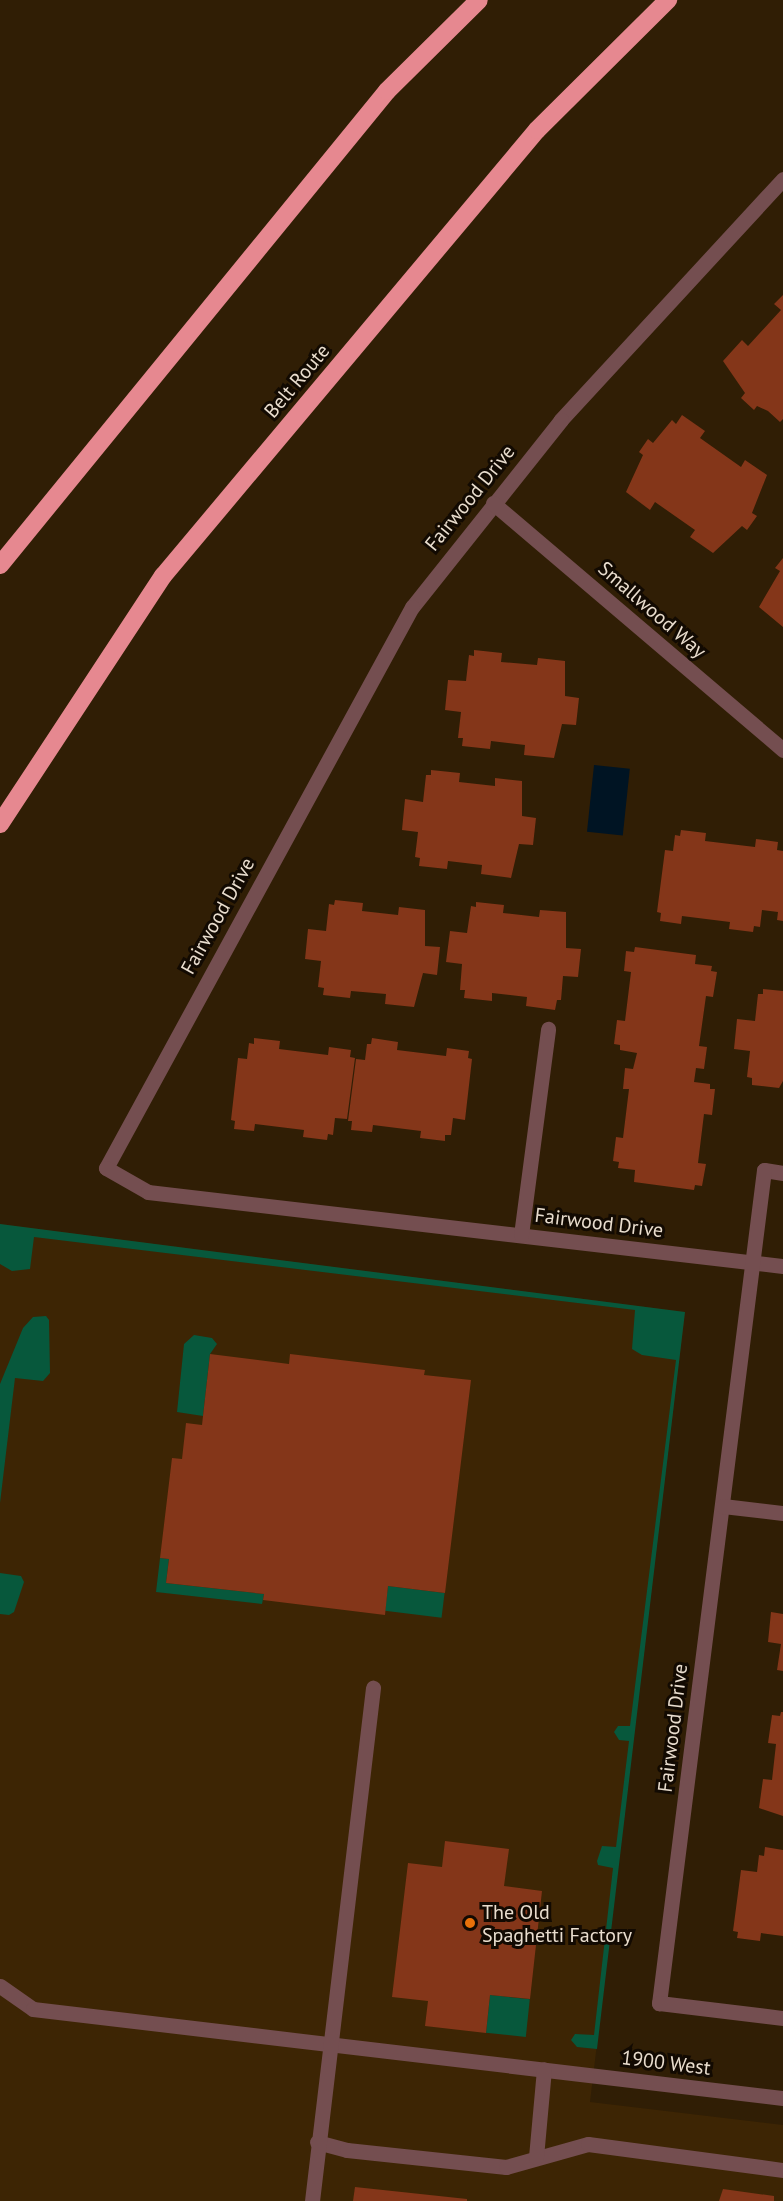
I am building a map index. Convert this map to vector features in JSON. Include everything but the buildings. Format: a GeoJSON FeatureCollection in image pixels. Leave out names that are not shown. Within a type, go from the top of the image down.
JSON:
{"type":"FeatureCollection","features":[{"type":"Feature","properties":{"kind":"highway"},"geometry":{"type":"LineString","coordinates":[[0,565],[387,91],[479,0]]}},
{"type":"Feature","properties":{"kind":"highway","name":"Belt Route"},"geometry":{"type":"LineString","coordinates":[[0,824],[163,576],[537,130],[668,0]]}},
{"type":"Feature","properties":{"kind":"street","name":"Fairwood Drive"},"geometry":{"type":"LineString","coordinates":[[753,1263],[148,1192],[106,1168],[412,607],[493,502],[670,297],[783,178]]}},
{"type":"Feature","properties":{"kind":"street","name":"Smallwood Way"},"geometry":{"type":"LineString","coordinates":[[493,502],[783,750]]}},
{"type":"Feature","properties":{"kind":"street"},"geometry":{"type":"LineString","coordinates":[[521,1234],[548,1029]]}},
{"type":"Feature","properties":{"kind":"street","name":"Fairwood Drive"},"geometry":{"type":"LineString","coordinates":[[783,1173],[764,1170],[659,2003],[783,2018]]}},
{"type":"Feature","properties":{"kind":"street"},"geometry":{"type":"LineString","coordinates":[[753,1263],[783,1266]]}},
{"type":"Feature","properties":{"kind":"street"},"geometry":{"type":"LineString","coordinates":[[723,1506],[783,1513]]}},
{"type":"Feature","properties":{"kind":"street"},"geometry":{"type":"LineString","coordinates":[[312,2201],[317,2142],[373,1688]]}},
{"type":"Feature","properties":{"kind":"street","name":"1900 West"},"geometry":{"type":"LineString","coordinates":[[0,1986],[33,2009],[783,2098]]}},
{"type":"Feature","properties":{"kind":"street"},"geometry":{"type":"LineString","coordinates":[[536,2157],[544,2069]]}},
{"type":"Feature","properties":{"kind":"street"},"geometry":{"type":"LineString","coordinates":[[317,2142],[347,2150],[506,2167],[588,2144],[783,2170]]}},
{"type":"Feature","properties":{"kind":"shaded area"},"geometry":{"type":"Polygon","coordinates":[[[0,1224],[685,1312],[590,2102],[783,2125],[783,2201],[0,2201],[0,1224]]]}},
{"type":"Feature","properties":{"kind":"green space"},"geometry":{"type":"Polygon","coordinates":[[[0,1224],[685,1312],[597,2049],[577,2047],[571,2040],[575,2034],[594,2035],[613,1868],[598,1865],[597,1861],[602,1846],[616,1847],[629,1741],[619,1740],[614,1732],[618,1726],[630,1726],[676,1360],[642,1355],[632,1349],[635,1310],[34,1237],[30,1269],[12,1271],[0,1264],[0,1224]]]}},
{"type":"Feature","properties":{"kind":"green space"},"geometry":{"type":"Polygon","coordinates":[[[46,1316],[49,1320],[50,1373],[43,1381],[15,1378],[0,1503],[0,1384],[23,1328],[33,1317],[46,1316]]]}},
{"type":"Feature","properties":{"kind":"green space"},"geometry":{"type":"Polygon","coordinates":[[[194,1335],[212,1338],[217,1344],[210,1354],[203,1416],[177,1412],[184,1344],[194,1335]]]}},
{"type":"Feature","properties":{"kind":"green space"},"geometry":{"type":"Polygon","coordinates":[[[160,1558],[169,1559],[166,1583],[264,1594],[262,1604],[156,1592],[160,1558]]]}},
{"type":"Feature","properties":{"kind":"green space"},"geometry":{"type":"Polygon","coordinates":[[[0,1573],[21,1576],[24,1582],[14,1612],[9,1615],[0,1614],[0,1573]]]}},
{"type":"Feature","properties":{"kind":"green space"},"geometry":{"type":"Polygon","coordinates":[[[388,1586],[445,1593],[442,1618],[385,1611],[388,1586]]]}},
{"type":"Feature","properties":{"kind":"green space"},"geometry":{"type":"Polygon","coordinates":[[[490,1995],[530,1999],[526,2037],[486,2033],[490,1995]]]}},
{"type":"Feature","properties":{"kind":"water"},"geometry":{"type":"Polygon","coordinates":[[[594,765],[630,769],[623,835],[587,832],[594,765]]]}},
{"type":"Feature","properties":{"kind":"place","name":"The Old Spaghetti Factory"},"geometry":{"type":"Point","coordinates":[470,1923]}}]}
